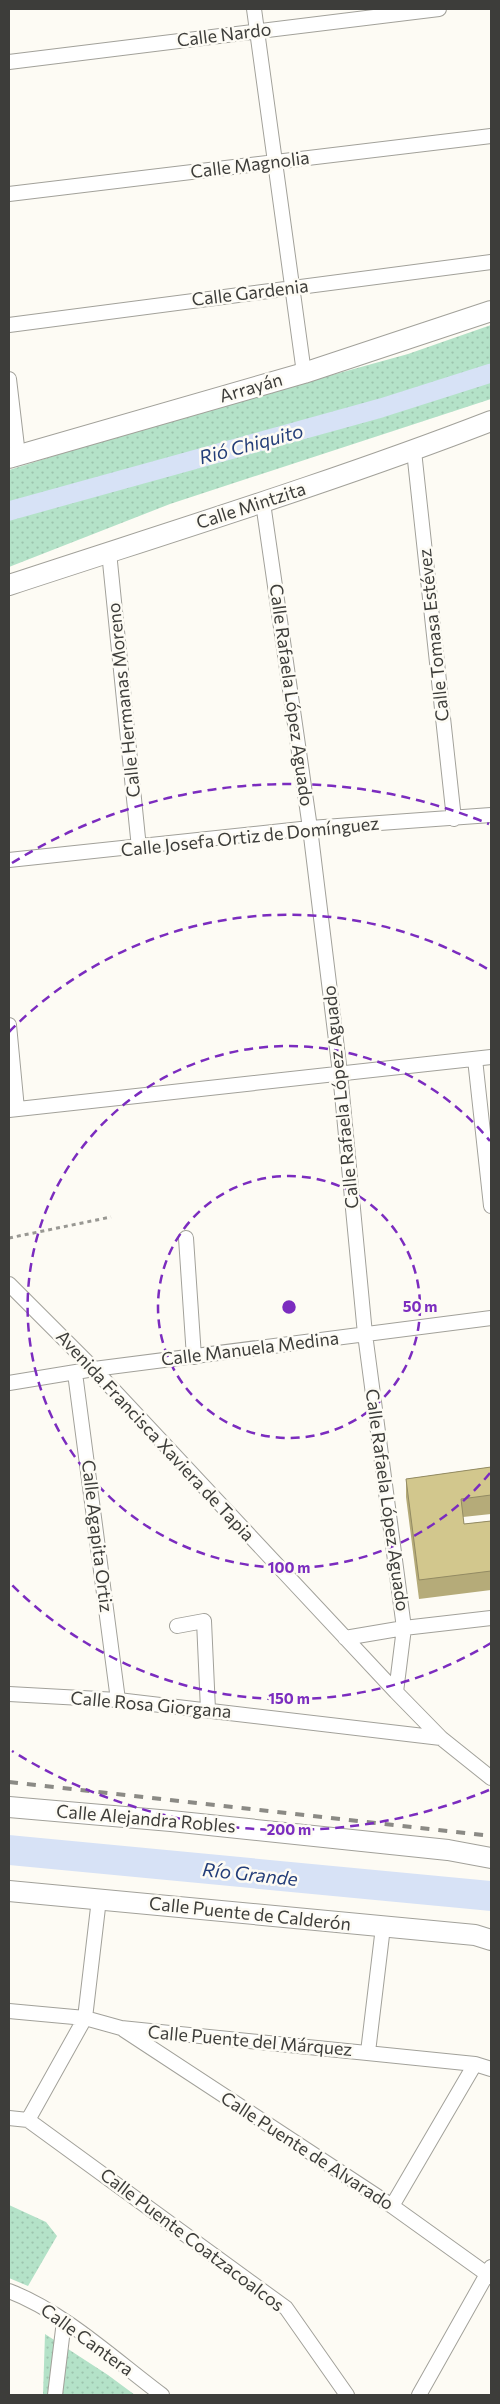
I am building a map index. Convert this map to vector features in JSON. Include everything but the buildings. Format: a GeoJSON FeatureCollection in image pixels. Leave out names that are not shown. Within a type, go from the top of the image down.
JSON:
{"type":"FeatureCollection","features":[{"type":"Feature","properties":{"kind":"street"},"geometry":{"type":"LineString","coordinates":[[254,9],[304,373]]}},
{"type":"Feature","properties":{"kind":"street","name":"Calle Nardo"},"geometry":{"type":"LineString","coordinates":[[9,62],[439,9]]}},
{"type":"Feature","properties":{"kind":"street","name":"Calle Magnolia"},"geometry":{"type":"LineString","coordinates":[[9,194],[491,136]]}},
{"type":"Feature","properties":{"kind":"street","name":"Calle Gardenia"},"geometry":{"type":"LineString","coordinates":[[9,324],[491,262]]}},
{"type":"Feature","properties":{"kind":"street","name":"Arrayán"},"geometry":{"type":"LineString","coordinates":[[13,456],[304,373],[491,311]]}},
{"type":"Feature","properties":{"kind":"street"},"geometry":{"type":"LineString","coordinates":[[9,379],[13,456]]}},
{"type":"Feature","properties":{"kind":"street","name":"Calle Mintzita"},"geometry":{"type":"LineString","coordinates":[[9,585],[263,503],[491,421]]}},
{"type":"Feature","properties":{"kind":"street","name":"Calle Tomasa Estévez"},"geometry":{"type":"LineString","coordinates":[[414,450],[454,819]]}},
{"type":"Feature","properties":{"kind":"street","name":"Calle Rafaela López Aguado"},"geometry":{"type":"LineString","coordinates":[[263,503],[310,828],[340,1073],[365,1334],[404,1628],[396,1692]]}},
{"type":"Feature","properties":{"kind":"street","name":"Calle Hermanas Moreno"},"geometry":{"type":"LineString","coordinates":[[108,552],[139,848]]}},
{"type":"Feature","properties":{"kind":"street","name":"Calle Josefa Ortiz de Domínguez"},"geometry":{"type":"LineString","coordinates":[[9,860],[139,848],[310,828],[491,815]]}},
{"type":"Feature","properties":{"kind":"street"},"geometry":{"type":"LineString","coordinates":[[9,1025],[13,1109],[491,1057]]}},
{"type":"Feature","properties":{"kind":"street"},"geometry":{"type":"LineString","coordinates":[[475,1059],[491,1206]]}},
{"type":"Feature","properties":{"kind":"street"},"geometry":{"type":"LineString","coordinates":[[186,1238],[194,1357]]}},
{"type":"Feature","properties":{"kind":"street","name":"Avenida Francisca Xaviera de Tapia"},"geometry":{"type":"LineString","coordinates":[[9,1284],[94,1369],[396,1692],[442,1738],[491,1778]]}},
{"type":"Feature","properties":{"kind":"street","name":"Calle Manuela Medina"},"geometry":{"type":"LineString","coordinates":[[9,1383],[94,1369],[491,1318]]}},
{"type":"Feature","properties":{"kind":"street","name":"Calle Agapita Ortiz"},"geometry":{"type":"LineString","coordinates":[[75,1372],[118,1700]]}},
{"type":"Feature","properties":{"kind":"street"},"geometry":{"type":"LineString","coordinates":[[345,1638],[404,1628],[491,1618]]}},
{"type":"Feature","properties":{"kind":"street"},"geometry":{"type":"LineString","coordinates":[[177,1626],[204,1622],[208,1710]]}},
{"type":"Feature","properties":{"kind":"street","name":"Calle Rosa Giorgana"},"geometry":{"type":"LineString","coordinates":[[9,1694],[118,1700],[442,1738]]}},
{"type":"Feature","properties":{"kind":"street","name":"Calle Alejandra Robles"},"geometry":{"type":"LineString","coordinates":[[9,1807],[181,1822],[448,1850],[491,1858]]}},
{"type":"Feature","properties":{"kind":"street","name":"Calle Puente de Calderón"},"geometry":{"type":"LineString","coordinates":[[9,1891],[475,1935],[491,1940]]}},
{"type":"Feature","properties":{"kind":"street"},"geometry":{"type":"LineString","coordinates":[[9,2118],[28,2120],[85,2018],[100,1899]]}},
{"type":"Feature","properties":{"kind":"street"},"geometry":{"type":"LineString","coordinates":[[368,2052],[383,1927]]}},
{"type":"Feature","properties":{"kind":"street","name":"Calle Puente del Márquez"},"geometry":{"type":"LineString","coordinates":[[9,2011],[85,2018],[121,2028],[368,2052],[475,2064],[491,2069]]}},
{"type":"Feature","properties":{"kind":"street","name":"Calle Puente de Alvarado"},"geometry":{"type":"LineString","coordinates":[[121,2028],[490,2272]]}},
{"type":"Feature","properties":{"kind":"street"},"geometry":{"type":"LineString","coordinates":[[392,2206],[475,2064]]}},
{"type":"Feature","properties":{"kind":"street","name":"Calle Puente Coatzacoalcos"},"geometry":{"type":"LineString","coordinates":[[28,2120],[286,2308],[347,2395]]}},
{"type":"Feature","properties":{"kind":"street"},"geometry":{"type":"LineString","coordinates":[[419,2395],[490,2272]]}},
{"type":"Feature","properties":{"kind":"street","name":"Calle Cantera"},"geometry":{"type":"LineString","coordinates":[[9,2292],[31,2299],[64,2321],[162,2395]]}},
{"type":"Feature","properties":{"kind":"street"},"geometry":{"type":"LineString","coordinates":[[55,2395],[64,2321]]}},
{"type":"Feature","properties":{"kind":"path"},"geometry":{"type":"LineString","coordinates":[[9,1238],[111,1216]]}},
{"type":"Feature","properties":{"kind":"green space"},"geometry":{"type":"Polygon","coordinates":[[[491,325],[491,399],[170,504],[9,567],[9,470],[169,420],[408,354],[491,325]]]}},
{"type":"Feature","properties":{"kind":"green space"},"geometry":{"type":"Polygon","coordinates":[[[9,2205],[46,2222],[57,2236],[28,2286],[9,2278],[9,2205]]]}},
{"type":"Feature","properties":{"kind":"green space"},"geometry":{"type":"Polygon","coordinates":[[[45,2334],[108,2375],[135,2395],[43,2395],[45,2334]]]}},
{"type":"Feature","properties":{"kind":"water","name":"Río Grande"},"geometry":{"type":"Polygon","coordinates":[[[9,1835],[491,1881],[491,1911],[9,1865],[9,1835]]]}},
{"type":"Feature","properties":{"kind":"waterway","name":"Rió Chiquito"},"geometry":{"type":"LineString","coordinates":[[9,511],[381,408],[491,373]]}},
{"type":"Feature","properties":{"kind":"railway"},"geometry":{"type":"LineString","coordinates":[[9,1782],[491,1836]]}}]}
